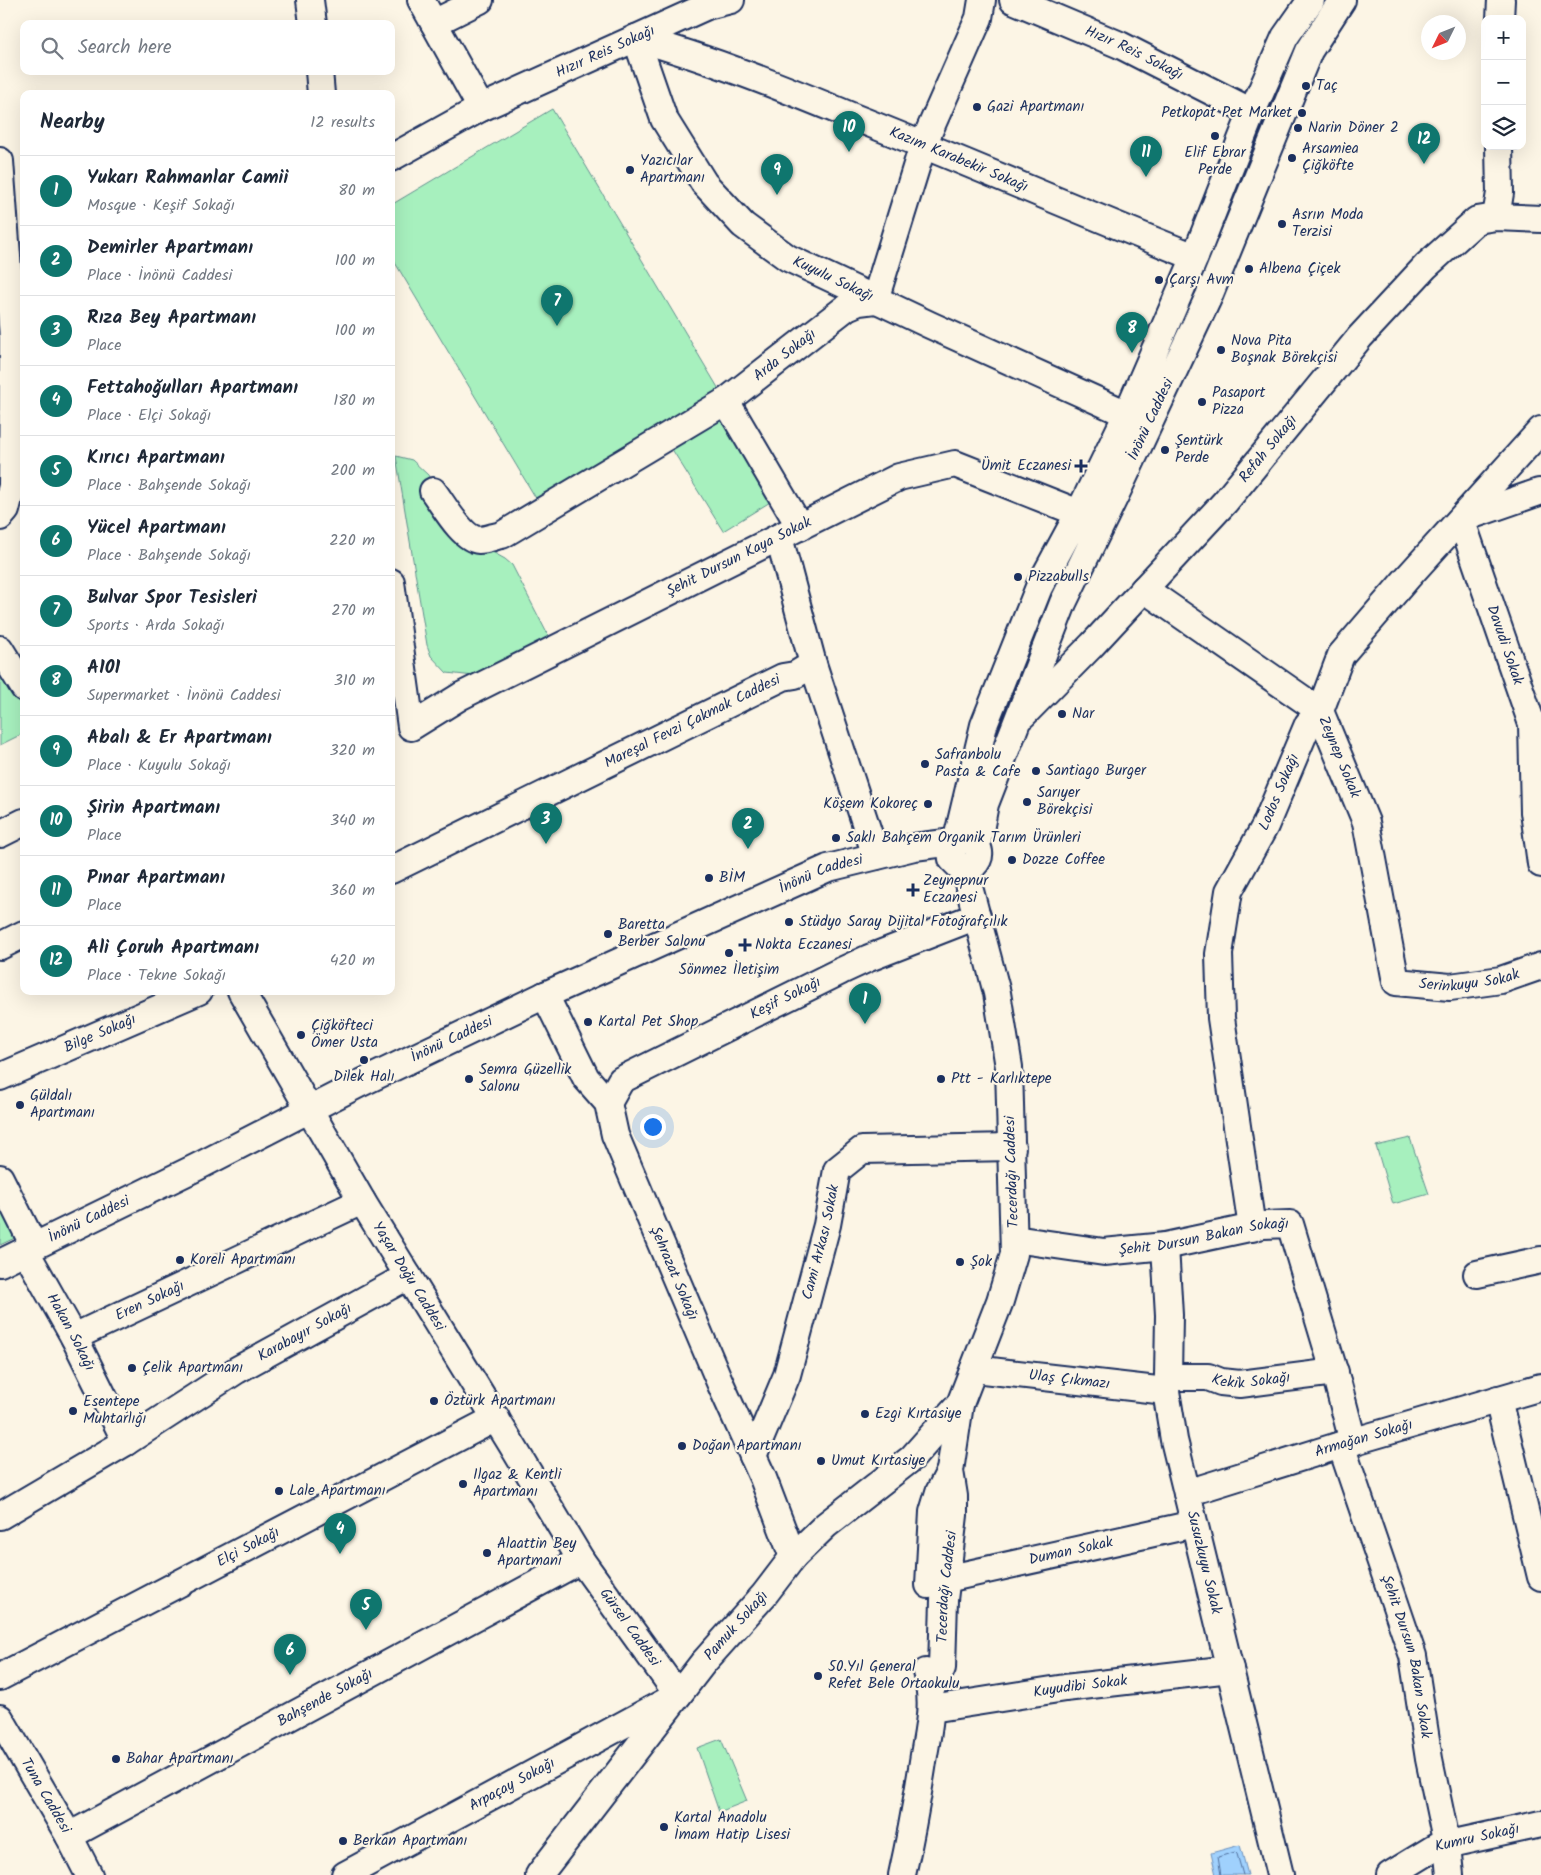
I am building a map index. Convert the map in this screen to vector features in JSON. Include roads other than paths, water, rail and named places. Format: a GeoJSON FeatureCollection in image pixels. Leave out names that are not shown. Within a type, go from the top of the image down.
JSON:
{"type":"FeatureCollection","features":[{"type":"Feature","properties":{"kind":"street"},"geometry":{"type":"LineString","coordinates":[[310,0],[312,20]]}},
{"type":"Feature","properties":{"kind":"street"},"geometry":{"type":"LineString","coordinates":[[421,0],[481,108]]}},
{"type":"Feature","properties":{"kind":"street"},"geometry":{"type":"LineString","coordinates":[[434,23],[480,0]]}},
{"type":"Feature","properties":{"kind":"street","name":"Hızır Reis Sokağı"},"geometry":{"type":"LineString","coordinates":[[395,156],[481,108],[708,6],[731,0]]}},
{"type":"Feature","properties":{"kind":"street"},"geometry":{"type":"LineString","coordinates":[[875,300],[923,145],[979,18],[982,0]]}},
{"type":"Feature","properties":{"kind":"street","name":"Hızır Reis Sokağı"},"geometry":{"type":"LineString","coordinates":[[1013,0],[1120,45],[1252,112]]}},
{"type":"Feature","properties":{"kind":"street","name":"İnönü Caddesi"},"geometry":{"type":"LineString","coordinates":[[963,856],[984,725],[1040,587],[1079,513],[1127,414],[1195,256],[1252,112],[1285,37],[1311,0]]}},
{"type":"Feature","properties":{"kind":"street","name":"İnönü Caddesi"},"geometry":{"type":"LineString","coordinates":[[963,856],[1063,603],[1209,296],[1309,51],[1342,0]]}},
{"type":"Feature","properties":{"kind":"street"},"geometry":{"type":"LineString","coordinates":[[1500,15],[1501,0]]}},
{"type":"Feature","properties":{"kind":"street","name":"Kazım Karabekir Sokağı"},"geometry":{"type":"LineString","coordinates":[[636,38],[690,54],[799,94],[1085,214],[1195,256]]}},
{"type":"Feature","properties":{"kind":"street","name":"Kuyulu Sokağı"},"geometry":{"type":"LineString","coordinates":[[636,38],[664,119],[704,183],[743,226],[788,258],[875,300],[1127,414]]}},
{"type":"Feature","properties":{"kind":"street"},"geometry":{"type":"LineString","coordinates":[[319,75],[321,90]]}},
{"type":"Feature","properties":{"kind":"street"},"geometry":{"type":"LineString","coordinates":[[1496,217],[1500,194],[1499,150]]}},
{"type":"Feature","properties":{"kind":"street"},"geometry":{"type":"LineString","coordinates":[[0,161],[18,337],[10,512]]}},
{"type":"Feature","properties":{"kind":"street","name":"Refah Sokağı"},"geometry":{"type":"LineString","coordinates":[[1015,724],[1092,645],[1225,502],[1360,337],[1420,273],[1477,220],[1496,217],[1541,220]]}},
{"type":"Feature","properties":{"kind":"street","name":"Arda Sokağı"},"geometry":{"type":"LineString","coordinates":[[433,491],[461,530],[470,538],[479,540],[502,535],[726,401],[847,307],[859,302],[875,300]]}},
{"type":"Feature","properties":{"kind":"street"},"geometry":{"type":"LineString","coordinates":[[726,401],[789,532],[813,664],[876,856]]}},
{"type":"Feature","properties":{"kind":"street","name":"Lodos Sokağı"},"geometry":{"type":"LineString","coordinates":[[1252,1228],[1221,1018],[1219,954],[1229,891],[1264,826],[1308,724],[1320,711],[1341,655],[1541,430]]}},
{"type":"Feature","properties":{"kind":"street"},"geometry":{"type":"LineString","coordinates":[[1518,455],[1524,480],[1540,492]]}},
{"type":"Feature","properties":{"kind":"street","name":"Şehit Dursun Kaya Sokak"},"geometry":{"type":"LineString","coordinates":[[395,642],[411,727],[461,696],[899,477],[955,464],[1079,513]]}},
{"type":"Feature","properties":{"kind":"street"},"geometry":{"type":"LineString","coordinates":[[1461,518],[1540,492]]}},
{"type":"Feature","properties":{"kind":"street","name":"Davudi Sokak"},"geometry":{"type":"LineString","coordinates":[[1461,518],[1532,724],[1534,812],[1541,864]]}},
{"type":"Feature","properties":{"kind":"street","name":"Zeynep Sokak"},"geometry":{"type":"LineString","coordinates":[[1144,589],[1320,711],[1366,822],[1396,982]]}},
{"type":"Feature","properties":{"kind":"street"},"geometry":{"type":"LineString","coordinates":[[0,649],[20,682]]}},
{"type":"Feature","properties":{"kind":"street","name":"Mareşal Fevzi Çakmak Caddesi"},"geometry":{"type":"LineString","coordinates":[[395,868],[783,677],[795,675],[813,664]]}},
{"type":"Feature","properties":{"kind":"street"},"geometry":{"type":"LineString","coordinates":[[0,834],[20,824]]}},
{"type":"Feature","properties":{"kind":"street","name":"İnönü Caddesi"},"geometry":{"type":"LineString","coordinates":[[0,1262],[197,1167],[359,1084],[457,1039],[545,995],[828,868],[914,847],[963,856]]}},
{"type":"Feature","properties":{"kind":"street","name":"Tecerdağı Caddesi"},"geometry":{"type":"LineString","coordinates":[[931,1699],[942,1668],[944,1600],[954,1515],[954,1496],[950,1471],[960,1404],[1000,1301],[1014,1254],[1009,1067],[998,993],[963,856]]}},
{"type":"Feature","properties":{"kind":"street","name":"Keşif Sokağı"},"geometry":{"type":"LineString","coordinates":[[608,1103],[621,1080],[869,958],[977,916]]}},
{"type":"Feature","properties":{"kind":"street"},"geometry":{"type":"LineString","coordinates":[[0,946],[20,936]]}},
{"type":"Feature","properties":{"kind":"street","name":"Serinkuyu Sokak"},"geometry":{"type":"LineString","coordinates":[[1396,982],[1450,987],[1501,980],[1541,966]]}},
{"type":"Feature","properties":{"kind":"street","name":"Bilge Sokağı"},"geometry":{"type":"LineString","coordinates":[[0,1077],[190,995]]}},
{"type":"Feature","properties":{"kind":"street","name":"Yaşar Doğu Caddesi"},"geometry":{"type":"LineString","coordinates":[[243,995],[362,1201],[581,1560]]}},
{"type":"Feature","properties":{"kind":"street","name":"Şehrazat Sokağı"},"geometry":{"type":"LineString","coordinates":[[545,995],[586,1078],[608,1103],[615,1136],[753,1456],[793,1557]]}},
{"type":"Feature","properties":{"kind":"street","name":"Cami Arkası Sokak"},"geometry":{"type":"LineString","coordinates":[[753,1456],[787,1375],[827,1225],[838,1170],[862,1150],[1012,1147]]}},
{"type":"Feature","properties":{"kind":"street","name":"Hakan Sokağı"},"geometry":{"type":"LineString","coordinates":[[0,1178],[30,1248],[126,1442]]}},
{"type":"Feature","properties":{"kind":"street","name":"Eren Sokağı"},"geometry":{"type":"LineString","coordinates":[[74,1337],[362,1201]]}},
{"type":"Feature","properties":{"kind":"street","name":"Şehit Dursun Bakan Sokağı"},"geometry":{"type":"LineString","coordinates":[[1014,1239],[1104,1252],[1166,1246],[1252,1228],[1290,1224],[1335,1372],[1348,1443]]}},
{"type":"Feature","properties":{"kind":"street","name":"Susuzkuyu Sokak"},"geometry":{"type":"LineString","coordinates":[[1166,1246],[1169,1315],[1167,1384],[1174,1440],[1280,1875]]}},
{"type":"Feature","properties":{"kind":"street"},"geometry":{"type":"LineString","coordinates":[[1477,1274],[1541,1260]]}},
{"type":"Feature","properties":{"kind":"street","name":"Karabayır Sokağı"},"geometry":{"type":"LineString","coordinates":[[0,1516],[126,1442],[237,1370],[408,1276]]}},
{"type":"Feature","properties":{"kind":"street","name":"Ulaş Çıkmazı"},"geometry":{"type":"LineString","coordinates":[[974,1369],[1167,1384]]}},
{"type":"Feature","properties":{"kind":"street","name":"Kekik Sokağı"},"geometry":{"type":"LineString","coordinates":[[1167,1384],[1208,1377],[1221,1382],[1240,1384],[1335,1372]]}},
{"type":"Feature","properties":{"kind":"street","name":"Armağan Sokağı"},"geometry":{"type":"LineString","coordinates":[[1187,1492],[1541,1387]]}},
{"type":"Feature","properties":{"kind":"street"},"geometry":{"type":"LineString","coordinates":[[1498,1399],[1540,1568]]}},
{"type":"Feature","properties":{"kind":"street","name":"Pamuk Sokağı"},"geometry":{"type":"LineString","coordinates":[[539,1875],[703,1663],[764,1595],[793,1557],[826,1525],[912,1458],[960,1404]]}},
{"type":"Feature","properties":{"kind":"street","name":"Elçi Sokağı"},"geometry":{"type":"LineString","coordinates":[[0,1677],[496,1418]]}},
{"type":"Feature","properties":{"kind":"street","name":"Şehit Dursun Bakan Sokak"},"geometry":{"type":"LineString","coordinates":[[1348,1443],[1413,1656],[1429,1759],[1447,1845],[1450,1875]]}},
{"type":"Feature","properties":{"kind":"street","name":"Tecerdağı Caddesi"},"geometry":{"type":"LineString","coordinates":[[931,1699],[925,1666],[933,1512],[939,1492],[950,1471]]}},
{"type":"Feature","properties":{"kind":"street","name":"Duman Sokak"},"geometry":{"type":"LineString","coordinates":[[946,1580],[1194,1524]]}},
{"type":"Feature","properties":{"kind":"street","name":"Gürsel Caddesi"},"geometry":{"type":"LineString","coordinates":[[581,1560],[678,1695]]}},
{"type":"Feature","properties":{"kind":"street","name":"Bahşende Sokağı"},"geometry":{"type":"LineString","coordinates":[[69,1836],[581,1560]]}},
{"type":"Feature","properties":{"kind":"street","name":"Kuyudibi Sokak"},"geometry":{"type":"LineString","coordinates":[[931,1699],[1065,1688],[1230,1669]]}},
{"type":"Feature","properties":{"kind":"street","name":"Arpaçay Sokağı"},"geometry":{"type":"LineString","coordinates":[[345,1875],[678,1695]]}},
{"type":"Feature","properties":{"kind":"street"},"geometry":{"type":"LineString","coordinates":[[902,1875],[917,1804],[931,1699]]}},
{"type":"Feature","properties":{"kind":"street","name":"Tuna Caddesi"},"geometry":{"type":"LineString","coordinates":[[0,1718],[69,1836],[89,1875]]}},
{"type":"Feature","properties":{"kind":"street","name":"Kumru Sokağı"},"geometry":{"type":"LineString","coordinates":[[1390,1875],[1436,1847],[1541,1824]]}},
{"type":"Feature","properties":{"kind":"water"},"geometry":{"type":"Polygon","coordinates":[[[1240,1845],[1248,1875],[1216,1875],[1211,1853],[1240,1845]]]}},
{"type":"Feature","properties":{"kind":"place","name":"Taç"},"geometry":{"type":"Point","coordinates":[1306,86]}},
{"type":"Feature","properties":{"kind":"place","name":"Gazi Apartmanı"},"geometry":{"type":"Point","coordinates":[977,107]}},
{"type":"Feature","properties":{"kind":"place","name":"Petkopat Pet Market"},"geometry":{"type":"Point","coordinates":[1302,113]}},
{"type":"Feature","properties":{"kind":"place","name":"Narin Döner 2"},"geometry":{"type":"Point","coordinates":[1298,128]}},
{"type":"Feature","properties":{"kind":"place","name":"Elif Ebrar Perde"},"geometry":{"type":"Point","coordinates":[1215,136]}},
{"type":"Feature","properties":{"kind":"place","name":"Şirin Apartmanı"},"geometry":{"type":"Point","coordinates":[849,152]}},
{"type":"Feature","properties":{"kind":"place","name":"Arsamiea Çiğköfte"},"geometry":{"type":"Point","coordinates":[1292,158]}},
{"type":"Feature","properties":{"kind":"place","name":"Ali Çoruh Apartmanı"},"geometry":{"type":"Point","coordinates":[1424,164]}},
{"type":"Feature","properties":{"kind":"place","name":"Yazıcılar Apartmanı"},"geometry":{"type":"Point","coordinates":[630,170]}},
{"type":"Feature","properties":{"kind":"place","name":"Pınar Apartmanı"},"geometry":{"type":"Point","coordinates":[1146,177]}},
{"type":"Feature","properties":{"kind":"place","name":"Abalı & Er Apartmanı"},"geometry":{"type":"Point","coordinates":[777,195]}},
{"type":"Feature","properties":{"kind":"place","name":"Asrın Moda Terzisi"},"geometry":{"type":"Point","coordinates":[1282,224]}},
{"type":"Feature","properties":{"kind":"place","name":"Albena Çiçek"},"geometry":{"type":"Point","coordinates":[1249,269]}},
{"type":"Feature","properties":{"kind":"place","name":"Çarşı Avm"},"geometry":{"type":"Point","coordinates":[1159,280]}},
{"type":"Feature","properties":{"kind":"place","name":"Bulvar Spor Tesisleri"},"geometry":{"type":"Point","coordinates":[557,326]}},
{"type":"Feature","properties":{"kind":"place","name":"Nova Pita Boşnak Börekçisi"},"geometry":{"type":"Point","coordinates":[1221,350]}},
{"type":"Feature","properties":{"kind":"place","name":"A101"},"geometry":{"type":"Point","coordinates":[1132,353]}},
{"type":"Feature","properties":{"kind":"place","name":"Pasaport Pizza"},"geometry":{"type":"Point","coordinates":[1202,402]}},
{"type":"Feature","properties":{"kind":"place","name":"Şentürk Perde"},"geometry":{"type":"Point","coordinates":[1165,450]}},
{"type":"Feature","properties":{"kind":"place","name":"Ümit Eczanesi"},"geometry":{"type":"Point","coordinates":[1081,466]}},
{"type":"Feature","properties":{"kind":"place","name":"Pizzabulls"},"geometry":{"type":"Point","coordinates":[1018,577]}},
{"type":"Feature","properties":{"kind":"place","name":"Nar"},"geometry":{"type":"Point","coordinates":[1062,714]}},
{"type":"Feature","properties":{"kind":"place","name":"Safranbolu Pasta & Cafe"},"geometry":{"type":"Point","coordinates":[925,764]}},
{"type":"Feature","properties":{"kind":"place","name":"Santiago Burger"},"geometry":{"type":"Point","coordinates":[1036,771]}},
{"type":"Feature","properties":{"kind":"place","name":"Sarıyer Börekçisi"},"geometry":{"type":"Point","coordinates":[1027,802]}},
{"type":"Feature","properties":{"kind":"place","name":"Köşem Kokoreç"},"geometry":{"type":"Point","coordinates":[928,804]}},
{"type":"Feature","properties":{"kind":"place","name":"Saklı Bahçem Organik Tarım Ürünleri"},"geometry":{"type":"Point","coordinates":[836,838]}},
{"type":"Feature","properties":{"kind":"place","name":"Rıza Bey Apartmanı"},"geometry":{"type":"Point","coordinates":[546,844]}},
{"type":"Feature","properties":{"kind":"place","name":"Demirler Apartmanı"},"geometry":{"type":"Point","coordinates":[748,849]}},
{"type":"Feature","properties":{"kind":"place","name":"Dozze Coffee"},"geometry":{"type":"Point","coordinates":[1012,860]}},
{"type":"Feature","properties":{"kind":"place","name":"BİM"},"geometry":{"type":"Point","coordinates":[709,878]}},
{"type":"Feature","properties":{"kind":"place","name":"Zeynepnur Eczanesi"},"geometry":{"type":"Point","coordinates":[913,890]}},
{"type":"Feature","properties":{"kind":"place","name":"Stüdyo Saray Dijital Fotoğrafçılık"},"geometry":{"type":"Point","coordinates":[789,922]}},
{"type":"Feature","properties":{"kind":"place","name":"Baretta Berber Salonu"},"geometry":{"type":"Point","coordinates":[608,934]}},
{"type":"Feature","properties":{"kind":"place","name":"Nokta Eczanesi"},"geometry":{"type":"Point","coordinates":[745,945]}},
{"type":"Feature","properties":{"kind":"place","name":"Sönmez İletişim"},"geometry":{"type":"Point","coordinates":[729,953]}},
{"type":"Feature","properties":{"kind":"place","name":"Kartal Pet Shop"},"geometry":{"type":"Point","coordinates":[588,1022]}},
{"type":"Feature","properties":{"kind":"place","name":"Yukarı Rahmanlar Camii"},"geometry":{"type":"Point","coordinates":[865,1024]}},
{"type":"Feature","properties":{"kind":"place","name":"Çiğköfteci Ömer Usta"},"geometry":{"type":"Point","coordinates":[301,1035]}},
{"type":"Feature","properties":{"kind":"place","name":"Dilek Halı"},"geometry":{"type":"Point","coordinates":[364,1060]}},
{"type":"Feature","properties":{"kind":"place","name":"Semra Güzellik Salonu"},"geometry":{"type":"Point","coordinates":[469,1079]}},
{"type":"Feature","properties":{"kind":"place","name":"Ptt - Karlıktepe"},"geometry":{"type":"Point","coordinates":[941,1079]}},
{"type":"Feature","properties":{"kind":"place","name":"Güldalı Apartmanı"},"geometry":{"type":"Point","coordinates":[20,1105]}},
{"type":"Feature","properties":{"kind":"place","name":"Koreli Apartmanı"},"geometry":{"type":"Point","coordinates":[180,1260]}},
{"type":"Feature","properties":{"kind":"place","name":"Şok"},"geometry":{"type":"Point","coordinates":[960,1262]}},
{"type":"Feature","properties":{"kind":"place","name":"Çelik Apartmanı"},"geometry":{"type":"Point","coordinates":[132,1368]}},
{"type":"Feature","properties":{"kind":"place","name":"Öztürk Apartmanı"},"geometry":{"type":"Point","coordinates":[434,1401]}},
{"type":"Feature","properties":{"kind":"place","name":"Esentepe Muhtarlığı"},"geometry":{"type":"Point","coordinates":[73,1411]}},
{"type":"Feature","properties":{"kind":"place","name":"Ezgi Kırtasiye"},"geometry":{"type":"Point","coordinates":[865,1414]}},
{"type":"Feature","properties":{"kind":"place","name":"Doğan Apartmanı"},"geometry":{"type":"Point","coordinates":[682,1446]}},
{"type":"Feature","properties":{"kind":"place","name":"Umut Kırtasiye"},"geometry":{"type":"Point","coordinates":[821,1461]}},
{"type":"Feature","properties":{"kind":"place","name":"Ilgaz & Kentli Apartmanı"},"geometry":{"type":"Point","coordinates":[463,1484]}},
{"type":"Feature","properties":{"kind":"place","name":"Lale Apartmanı"},"geometry":{"type":"Point","coordinates":[279,1491]}},
{"type":"Feature","properties":{"kind":"place","name":"Alaattin Bey Apartmanı"},"geometry":{"type":"Point","coordinates":[487,1553]}},
{"type":"Feature","properties":{"kind":"place","name":"Fettahoğulları Apartmanı"},"geometry":{"type":"Point","coordinates":[340,1554]}},
{"type":"Feature","properties":{"kind":"place","name":"Kırıcı Apartmanı"},"geometry":{"type":"Point","coordinates":[366,1630]}},
{"type":"Feature","properties":{"kind":"place","name":"Yücel Apartmanı"},"geometry":{"type":"Point","coordinates":[290,1675]}},
{"type":"Feature","properties":{"kind":"place","name":"50.Yıl General Refet Bele Ortaokulu"},"geometry":{"type":"Point","coordinates":[818,1676]}},
{"type":"Feature","properties":{"kind":"place","name":"Bahar Apartmanı"},"geometry":{"type":"Point","coordinates":[116,1759]}},
{"type":"Feature","properties":{"kind":"place","name":"Kartal Anadolu İmam Hatip Lisesi"},"geometry":{"type":"Point","coordinates":[664,1827]}},
{"type":"Feature","properties":{"kind":"place","name":"Berkan Apartmanı"},"geometry":{"type":"Point","coordinates":[343,1841]}}]}
